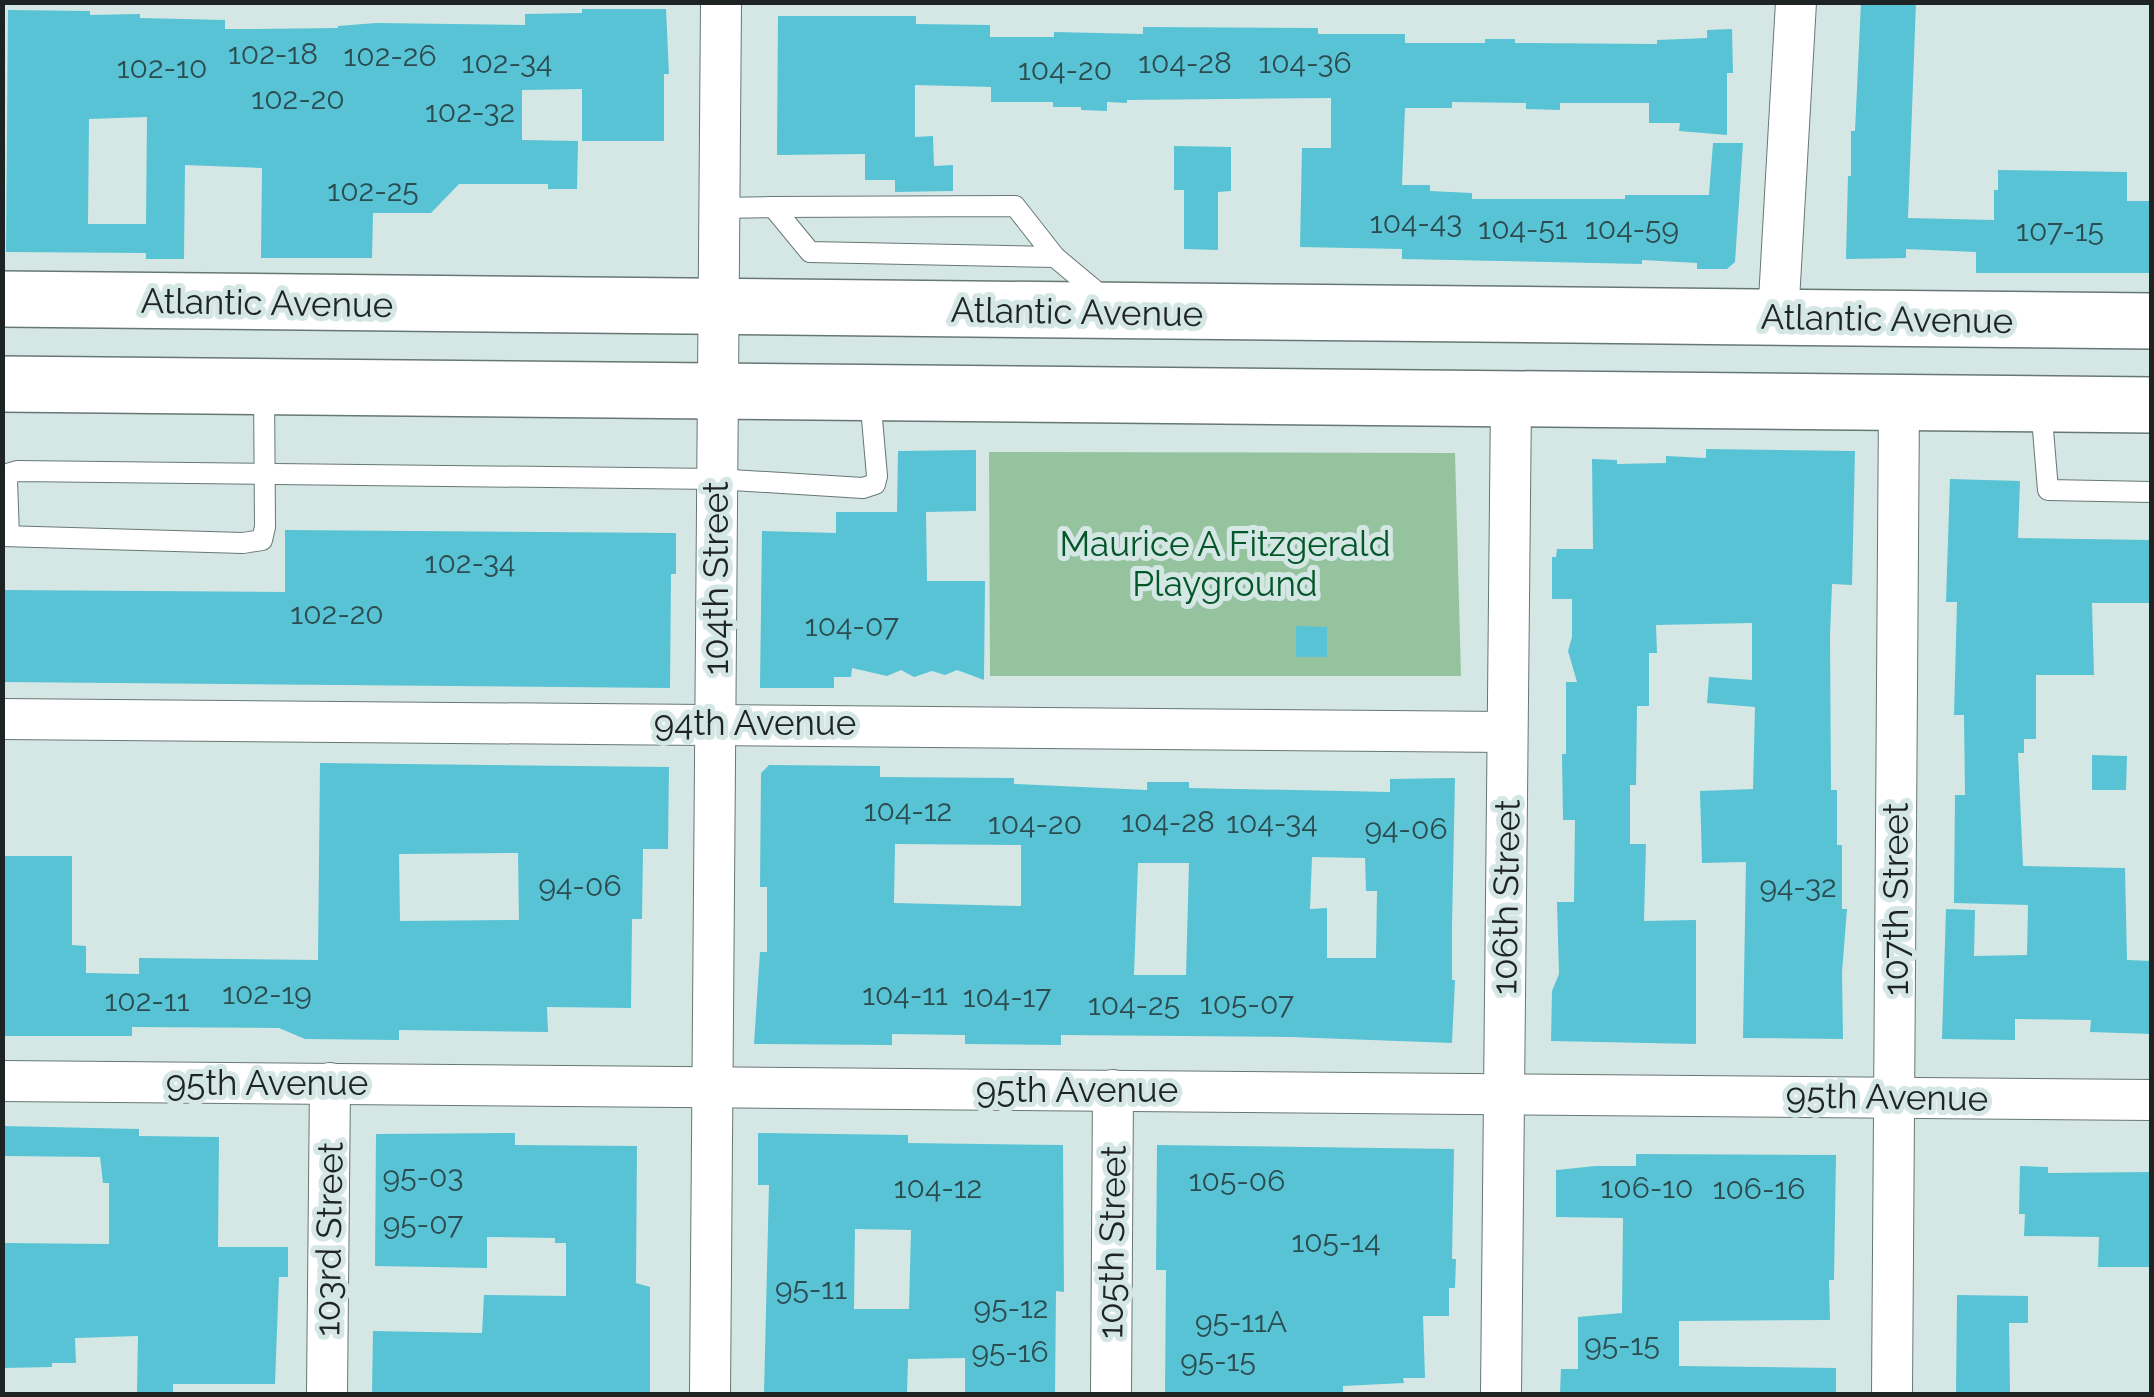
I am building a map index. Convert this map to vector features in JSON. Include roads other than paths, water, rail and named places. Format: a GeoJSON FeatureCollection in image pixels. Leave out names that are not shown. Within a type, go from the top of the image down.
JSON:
{"type":"FeatureCollection","features":[{"type":"Feature","properties":{"kind":"main road","name":"Atlantic Avenue"},"geometry":{"type":"LineString","coordinates":[[2,299],[2152,321]]}},
{"type":"Feature","properties":{"kind":"main road"},"geometry":{"type":"LineString","coordinates":[[2,384],[2152,405]]}},
{"type":"Feature","properties":{"kind":"street","name":"104th Street"},"geometry":{"type":"LineString","coordinates":[[710,1394],[721,2]]}},
{"type":"Feature","properties":{"kind":"street"},"geometry":{"type":"LineString","coordinates":[[1778,318],[1796,2]]}},
{"type":"Feature","properties":{"kind":"street","name":"106th Street"},"geometry":{"type":"LineString","coordinates":[[1501,1394],[1510,400]]}},
{"type":"Feature","properties":{"kind":"street","name":"107th Street"},"geometry":{"type":"LineString","coordinates":[[1892,1394],[1899,403]]}},
{"type":"Feature","properties":{"kind":"street","name":"94th Avenue"},"geometry":{"type":"LineString","coordinates":[[2,719],[1507,732]]}},
{"type":"Feature","properties":{"kind":"street","name":"95th Avenue"},"geometry":{"type":"LineString","coordinates":[[2,1080],[2152,1100]]}},
{"type":"Feature","properties":{"kind":"street","name":"103rd Street"},"geometry":{"type":"LineString","coordinates":[[327,1394],[330,1083]]}},
{"type":"Feature","properties":{"kind":"street","name":"105th Street"},"geometry":{"type":"LineString","coordinates":[[1111,1394],[1113,1090]]}},
{"type":"Feature","properties":{"kind":"lane"},"geometry":{"type":"LineString","coordinates":[[720,208],[1015,206],[1055,257],[1121,312]]}},
{"type":"Feature","properties":{"kind":"lane"},"geometry":{"type":"LineString","coordinates":[[772,207],[810,252],[1055,257]]}},
{"type":"Feature","properties":{"kind":"lane"},"geometry":{"type":"LineString","coordinates":[[264,387],[263,476],[265,527],[262,540],[244,543],[6,536],[7,480],[10,473],[18,471],[263,476],[716,479],[863,488],[875,484],[877,476],[870,394]]}},
{"type":"Feature","properties":{"kind":"lane"},"geometry":{"type":"LineString","coordinates":[[2040,404],[2048,490],[2152,492]]}},
{"type":"Feature","properties":{"kind":"park label","name":"Maurice A Fitzgerald Playground"},"geometry":{"type":"Point","coordinates":[1225,564]}}]}
